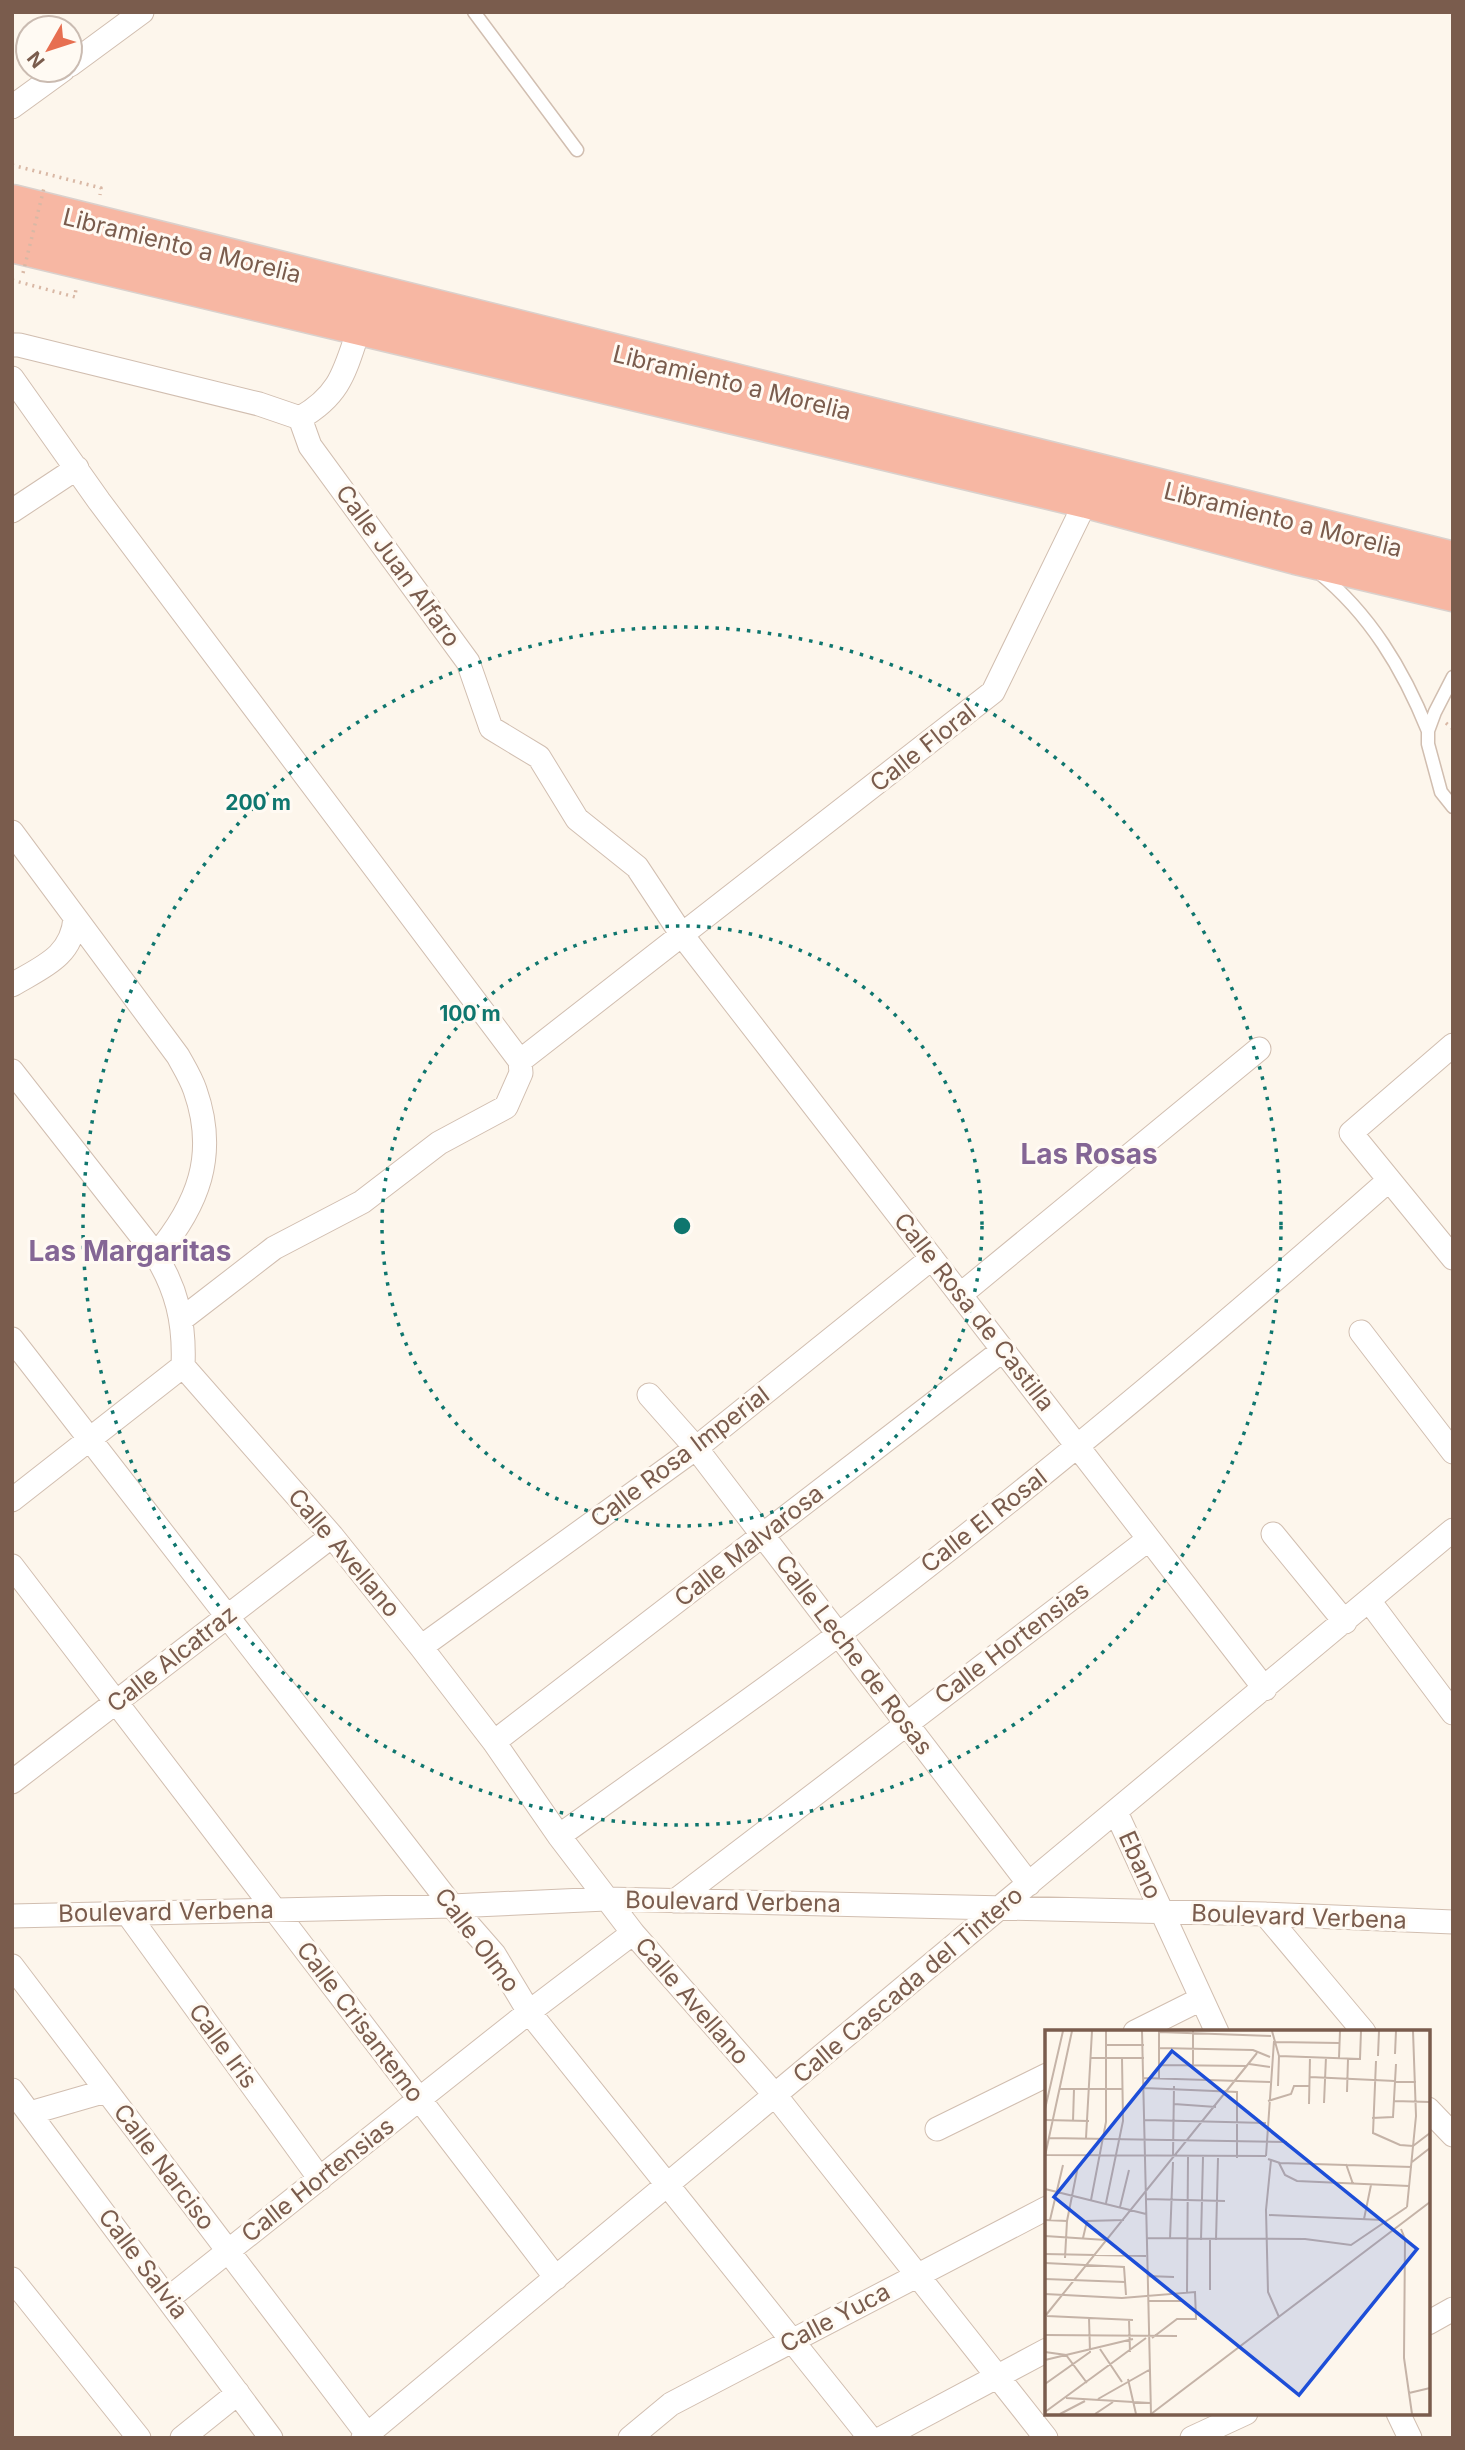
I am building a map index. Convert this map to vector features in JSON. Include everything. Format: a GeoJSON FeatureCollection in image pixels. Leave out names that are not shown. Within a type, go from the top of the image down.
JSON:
{"type":"FeatureCollection","features":[{"type":"Feature","properties":{"kind":"highway","name":"Libramiento a Morelia"},"geometry":{"type":"LineString","coordinates":[[28,196],[1453,561]]}},
{"type":"Feature","properties":{"kind":"highway","name":"Libramiento a Morelia"},"geometry":{"type":"LineString","coordinates":[[18,258],[360,326],[1087,499],[1296,555],[1453,592]]}},
{"type":"Feature","properties":{"kind":"street"},"geometry":{"type":"LineString","coordinates":[[84,55],[142,12]]}},
{"type":"Feature","properties":{"kind":"street"},"geometry":{"type":"LineString","coordinates":[[12,107],[44,84]]}},
{"type":"Feature","properties":{"kind":"street"},"geometry":{"type":"LineString","coordinates":[[12,345],[259,404],[300,418],[317,408],[332,394],[342,377],[360,326]]}},
{"type":"Feature","properties":{"kind":"street"},"geometry":{"type":"LineString","coordinates":[[12,378],[99,501],[520,1061],[521,1073],[506,1107],[439,1143],[362,1202],[274,1248],[182,1319]]}},
{"type":"Feature","properties":{"kind":"street","name":"Calle Juan Alfaro"},"geometry":{"type":"LineString","coordinates":[[300,418],[310,446],[468,662],[491,728],[539,757],[577,819],[637,867],[682,935]]}},
{"type":"Feature","properties":{"kind":"street"},"geometry":{"type":"LineString","coordinates":[[12,511],[77,468]]}},
{"type":"Feature","properties":{"kind":"street","name":"Calle Floral"},"geometry":{"type":"LineString","coordinates":[[520,1061],[993,692],[1087,499]]}},
{"type":"Feature","properties":{"kind":"street"},"geometry":{"type":"LineString","coordinates":[[12,832],[178,1056],[195,1089],[204,1124],[204,1161],[195,1196],[178,1228],[156,1255]]}},
{"type":"Feature","properties":{"kind":"street"},"geometry":{"type":"LineString","coordinates":[[12,985],[63,951],[74,934],[75,918]]}},
{"type":"Feature","properties":{"kind":"street","name":"Calle Rosa de Castilla"},"geometry":{"type":"LineString","coordinates":[[682,935],[1265,1689]]}},
{"type":"Feature","properties":{"kind":"street"},"geometry":{"type":"LineString","coordinates":[[1453,1045],[1351,1133],[1453,1258]]}},
{"type":"Feature","properties":{"kind":"street"},"geometry":{"type":"LineString","coordinates":[[961,1295],[1259,1049]]}},
{"type":"Feature","properties":{"kind":"street"},"geometry":{"type":"LineString","coordinates":[[12,1070],[156,1255],[177,1296],[182,1319],[183,1366],[12,1500]]}},
{"type":"Feature","properties":{"kind":"street","name":"Calle El Rosal"},"geometry":{"type":"LineString","coordinates":[[559,1836],[838,1634],[1078,1446],[1193,1351],[1388,1181]]}},
{"type":"Feature","properties":{"kind":"street","name":"Calle Rosa Imperial"},"geometry":{"type":"LineString","coordinates":[[421,1647],[696,1448],[932,1258]]}},
{"type":"Feature","properties":{"kind":"street"},"geometry":{"type":"LineString","coordinates":[[1361,1332],[1453,1452]]}},
{"type":"Feature","properties":{"kind":"street","name":"Calle Olmo"},"geometry":{"type":"LineString","coordinates":[[12,1339],[452,1906],[494,1954],[529,2012],[870,2438]]}},
{"type":"Feature","properties":{"kind":"street","name":"Calle Malvarosa"},"geometry":{"type":"LineString","coordinates":[[494,1742],[1003,1350]]}},
{"type":"Feature","properties":{"kind":"street","name":"Calle Avellano"},"geometry":{"type":"LineString","coordinates":[[183,1366],[332,1536],[494,1742],[606,1899],[775,2095],[1045,2438]]}},
{"type":"Feature","properties":{"kind":"street","name":"Calle Leche de Rosas"},"geometry":{"type":"LineString","coordinates":[[649,1395],[696,1448],[1029,1884]]}},
{"type":"Feature","properties":{"kind":"street","name":"Calle Cascada del Tintero"},"geometry":{"type":"LineString","coordinates":[[365,2436],[1370,1602],[1453,1530]]}},
{"type":"Feature","properties":{"kind":"street"},"geometry":{"type":"LineString","coordinates":[[1273,1534],[1345,1622]]}},
{"type":"Feature","properties":{"kind":"street","name":"Calle Alcatraz"},"geometry":{"type":"LineString","coordinates":[[12,1782],[332,1536]]}},
{"type":"Feature","properties":{"kind":"street","name":"Calle Hortensias"},"geometry":{"type":"LineString","coordinates":[[675,1901],[1149,1539]]}},
{"type":"Feature","properties":{"kind":"street","name":"Calle Crisantemo"},"geometry":{"type":"LineString","coordinates":[[12,1566],[556,2278]]}},
{"type":"Feature","properties":{"kind":"street"},"geometry":{"type":"LineString","coordinates":[[1370,1602],[1453,1713]]}},
{"type":"Feature","properties":{"kind":"street","name":"Ebano"},"geometry":{"type":"LineString","coordinates":[[1116,1812],[1216,2030]]}},
{"type":"Feature","properties":{"kind":"street","name":"Boulevard Verbena"},"geometry":{"type":"LineString","coordinates":[[12,1916],[452,1906],[606,1899],[1265,1914],[1453,1922]]}},
{"type":"Feature","properties":{"kind":"street","name":"Calle Iris"},"geometry":{"type":"LineString","coordinates":[[127,1913],[320,2179]]}},
{"type":"Feature","properties":{"kind":"street"},"geometry":{"type":"LineString","coordinates":[[1265,1914],[1362,2030]]}},
{"type":"Feature","properties":{"kind":"street","name":"Calle Hortensias"},"geometry":{"type":"LineString","coordinates":[[169,2298],[529,2012],[633,1933]]}},
{"type":"Feature","properties":{"kind":"street","name":"Calle Narciso"},"geometry":{"type":"LineString","coordinates":[[12,1966],[365,2436]]}},
{"type":"Feature","properties":{"kind":"street"},"geometry":{"type":"LineString","coordinates":[[1139,2030],[1201,1999]]}},
{"type":"Feature","properties":{"kind":"street"},"geometry":{"type":"LineString","coordinates":[[937,2129],[1045,2076]]}},
{"type":"Feature","properties":{"kind":"street","name":"Calle Salvia"},"geometry":{"type":"LineString","coordinates":[[12,2090],[271,2438]]}},
{"type":"Feature","properties":{"kind":"street"},"geometry":{"type":"LineString","coordinates":[[30,2113],[106,2091]]}},
{"type":"Feature","properties":{"kind":"street"},"geometry":{"type":"LineString","coordinates":[[1430,2111],[1453,2135]]}},
{"type":"Feature","properties":{"kind":"street","name":"Calle Yuca"},"geometry":{"type":"LineString","coordinates":[[630,2438],[671,2404],[1045,2209]]}},
{"type":"Feature","properties":{"kind":"street"},"geometry":{"type":"LineString","coordinates":[[12,2279],[139,2438]]}},
{"type":"Feature","properties":{"kind":"street"},"geometry":{"type":"LineString","coordinates":[[1430,2322],[1453,2309]]}},
{"type":"Feature","properties":{"kind":"street"},"geometry":{"type":"LineString","coordinates":[[882,2438],[1045,2351]]}},
{"type":"Feature","properties":{"kind":"street"},"geometry":{"type":"LineString","coordinates":[[182,2438],[238,2393]]}},
{"type":"Feature","properties":{"kind":"street"},"geometry":{"type":"LineString","coordinates":[[1192,2438],[1242,2415]]}},
{"type":"Feature","properties":{"kind":"street"},"geometry":{"type":"LineString","coordinates":[[1399,2415],[1410,2438]]}},
{"type":"Feature","properties":{"kind":"lane"},"geometry":{"type":"LineString","coordinates":[[474,12],[577,150]]}},
{"type":"Feature","properties":{"kind":"lane"},"geometry":{"type":"LineString","coordinates":[[1296,555],[1331,583],[1369,624],[1389,651],[1411,689],[1428,731]]}},
{"type":"Feature","properties":{"kind":"lane"},"geometry":{"type":"LineString","coordinates":[[1453,677],[1428,731],[1428,744],[1441,792],[1453,807]]}},
{"type":"Feature","properties":{"kind":"path"},"geometry":{"type":"LineString","coordinates":[[12,165],[101,188],[98,202]]}},
{"type":"Feature","properties":{"kind":"path"},"geometry":{"type":"LineString","coordinates":[[34,276],[18,258],[28,196],[55,191]]}},
{"type":"Feature","properties":{"kind":"path"},"geometry":{"type":"LineString","coordinates":[[12,280],[75,297],[77,289],[66,285]]}},
{"type":"Feature","properties":{"kind":"district","name":"Las Rosas"},"geometry":{"type":"Point","coordinates":[1089,1154]}},
{"type":"Feature","properties":{"kind":"district","name":"Las Margaritas"},"geometry":{"type":"Point","coordinates":[130,1251]}}]}
